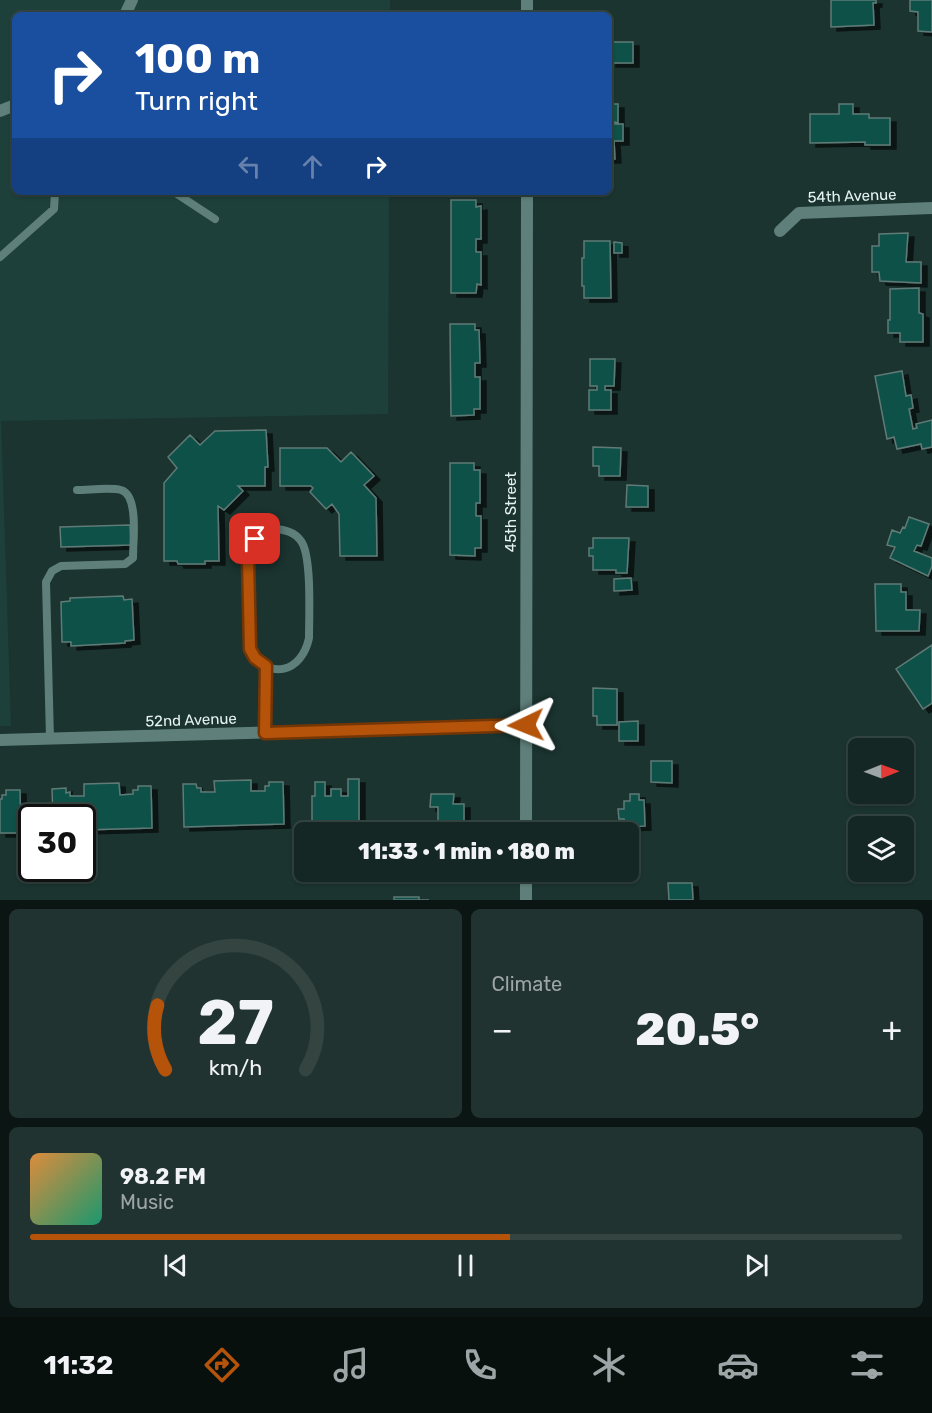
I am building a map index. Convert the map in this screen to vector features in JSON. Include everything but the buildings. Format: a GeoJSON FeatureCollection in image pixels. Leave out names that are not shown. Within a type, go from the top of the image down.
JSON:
{"type":"FeatureCollection","features":[{"type":"Feature","properties":{"kind":"street","name":"45th Street"},"geometry":{"type":"LineString","coordinates":[[526,822],[527,195]]}},
{"type":"Feature","properties":{"kind":"street","name":"54th Avenue"},"geometry":{"type":"LineString","coordinates":[[780,231],[799,213],[932,208]]}},
{"type":"Feature","properties":{"kind":"street","name":"52nd Avenue"},"geometry":{"type":"LineString","coordinates":[[0,740],[526,725]]}},
{"type":"Feature","properties":{"kind":"street"},"geometry":{"type":"LineString","coordinates":[[526,882],[526,900]]}},
{"type":"Feature","properties":{"kind":"lane"},"geometry":{"type":"LineString","coordinates":[[0,257],[54,209],[55,195]]}},
{"type":"Feature","properties":{"kind":"lane"},"geometry":{"type":"LineString","coordinates":[[179,195],[215,219]]}},
{"type":"Feature","properties":{"kind":"lane"},"geometry":{"type":"LineString","coordinates":[[50,739],[46,582],[52,571],[61,566],[125,564],[133,558],[133,502],[128,494],[121,490],[77,490]]}},
{"type":"Feature","properties":{"kind":"lane"},"geometry":{"type":"LineString","coordinates":[[272,529],[282,529],[292,532],[300,539],[307,557],[308,647],[297,663],[280,669],[266,666],[255,658],[250,649],[249,548],[262,533],[272,529]]}},
{"type":"Feature","properties":{"kind":"lane"},"geometry":{"type":"LineString","coordinates":[[265,733],[266,666]]}},
{"type":"Feature","properties":{"kind":"shaded area"},"geometry":{"type":"Polygon","coordinates":[[[0,0],[390,0],[390,12],[12,12],[12,195],[389,195],[388,414],[1,421],[11,726],[0,726],[0,0]]]}},
{"type":"Feature","properties":{"kind":"route"},"geometry":{"type":"LineString","coordinates":[[255,539],[249,548],[248,558],[250,649],[255,658],[266,666],[265,733],[526,725]]}}]}
